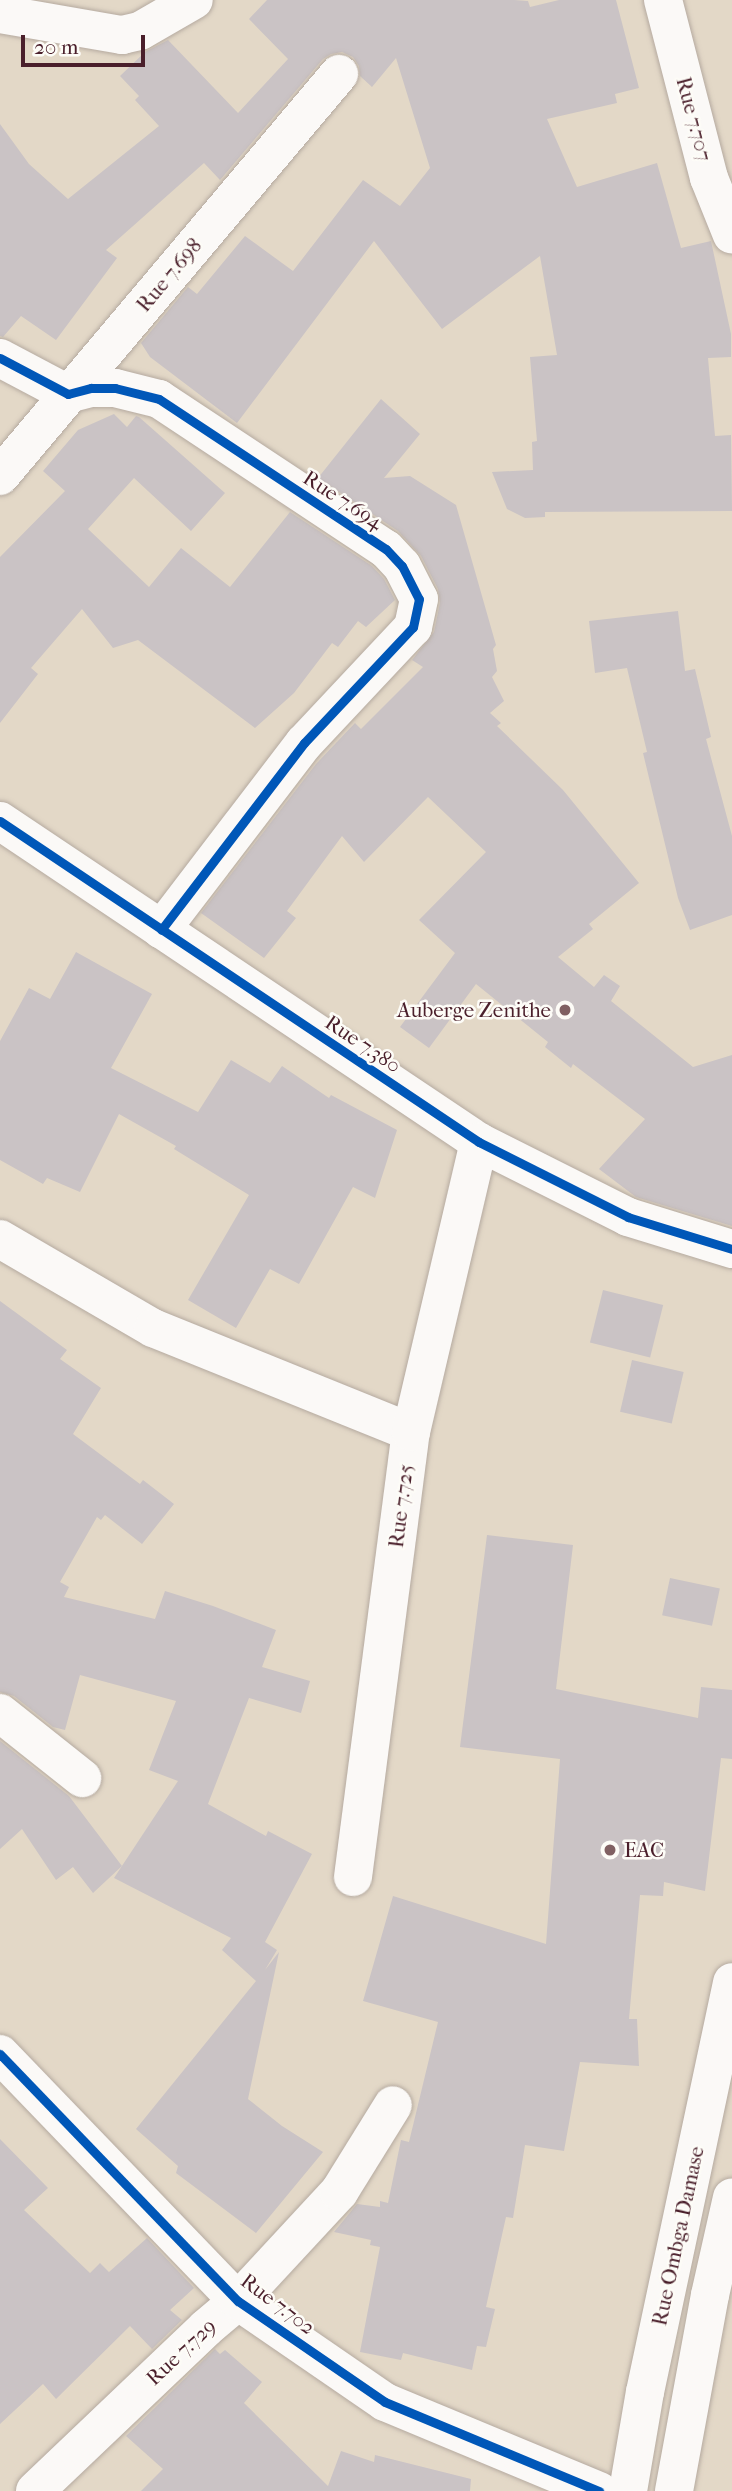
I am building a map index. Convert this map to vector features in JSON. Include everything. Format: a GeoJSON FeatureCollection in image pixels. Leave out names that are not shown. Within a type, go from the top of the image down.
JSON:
{"type":"FeatureCollection","features":[{"type":"Feature","properties":{"kind":"street"},"geometry":{"type":"LineString","coordinates":[[12,10],[122,35],[140,31],[194,0]]}},
{"type":"Feature","properties":{"kind":"street","name":"Rue 7.707"},"geometry":{"type":"LineString","coordinates":[[663,0],[709,178],[732,235]]}},
{"type":"Feature","properties":{"kind":"street","name":"Rue 7.698"},"geometry":{"type":"LineString","coordinates":[[0,476],[339,74]]}},
{"type":"Feature","properties":{"kind":"street"},"geometry":{"type":"LineString","coordinates":[[0,358],[68,394]]}},
{"type":"Feature","properties":{"kind":"street","name":"Rue 7.694"},"geometry":{"type":"LineString","coordinates":[[68,394],[91,387],[115,387],[159,399],[240,456],[386,549],[402,566],[419,599],[413,628],[303,743],[161,930]]}},
{"type":"Feature","properties":{"kind":"street","name":"Rue 7.380"},"geometry":{"type":"LineString","coordinates":[[0,821],[479,1142],[628,1217],[732,1248]]}},
{"type":"Feature","properties":{"kind":"street","name":"Rue 7.725"},"geometry":{"type":"LineString","coordinates":[[353,1877],[411,1432],[479,1142]]}},
{"type":"Feature","properties":{"kind":"street"},"geometry":{"type":"LineString","coordinates":[[0,1240],[153,1328],[411,1432]]}},
{"type":"Feature","properties":{"kind":"street"},"geometry":{"type":"LineString","coordinates":[[0,1713],[82,1778]]}},
{"type":"Feature","properties":{"kind":"street","name":"Rue Ombga Damase"},"geometry":{"type":"LineString","coordinates":[[628,2491],[648,2378],[732,1982]]}},
{"type":"Feature","properties":{"kind":"street","name":"Rue 7.702"},"geometry":{"type":"LineString","coordinates":[[0,2054],[238,2301],[385,2402],[599,2491]]}},
{"type":"Feature","properties":{"kind":"street","name":"Rue 7.729"},"geometry":{"type":"LineString","coordinates":[[35,2491],[206,2328],[238,2301],[339,2192],[393,2105]]}},
{"type":"Feature","properties":{"kind":"street","name":"Rue Ombga Damase"},"geometry":{"type":"LineString","coordinates":[[674,2491],[710,2295],[732,2197]]}},
{"type":"Feature","properties":{"kind":"building"},"geometry":{"type":"Polygon","coordinates":[[[267,0],[514,0],[528,1],[530,7],[559,0],[616,0],[639,88],[615,94],[617,103],[547,119],[577,187],[657,163],[681,248],[711,241],[731,334],[731,357],[708,358],[715,436],[731,435],[732,511],[545,512],[545,517],[525,518],[507,509],[492,472],[533,470],[532,442],[537,441],[530,357],[557,355],[540,256],[442,329],[374,241],[237,423],[150,357],[141,343],[188,287],[197,294],[245,236],[293,271],[363,180],[400,206],[430,168],[396,58],[372,87],[360,76],[359,66],[353,57],[342,52],[323,59],[220,180],[204,163],[106,250],[117,258],[56,340],[21,316],[3,337],[0,336],[0,124],[29,164],[68,199],[159,126],[135,100],[139,96],[120,76],[145,52],[168,40],[238,113],[288,59],[249,19],[267,0]]]}},
{"type":"Feature","properties":{"kind":"building"},"geometry":{"type":"Polygon","coordinates":[[[381,399],[420,434],[384,478],[410,476],[456,505],[496,645],[493,649],[497,671],[492,677],[504,701],[490,713],[501,723],[497,726],[563,790],[639,883],[589,924],[593,929],[558,957],[594,987],[604,975],[620,986],[611,1001],[693,1067],[732,1055],[732,1226],[636,1197],[599,1169],[645,1119],[573,1064],[571,1068],[545,1047],[548,1042],[476,984],[429,1048],[400,1027],[455,953],[419,920],[486,852],[428,797],[364,862],[342,836],[287,911],[296,918],[264,958],[201,913],[316,764],[355,723],[361,729],[423,667],[412,660],[434,632],[440,603],[438,589],[421,556],[398,531],[318,478],[381,399]]]}},
{"type":"Feature","properties":{"kind":"building"},"geometry":{"type":"Polygon","coordinates":[[[114,414],[127,427],[136,416],[139,417],[225,493],[191,531],[134,478],[88,529],[149,587],[181,548],[230,587],[290,512],[372,566],[384,579],[395,600],[366,627],[358,621],[338,647],[332,643],[294,693],[255,728],[138,640],[113,648],[82,609],[31,668],[38,674],[0,723],[0,557],[65,491],[43,471],[78,430],[114,414]]]}},
{"type":"Feature","properties":{"kind":"building"},"geometry":{"type":"Polygon","coordinates":[[[678,611],[685,671],[695,669],[711,737],[706,739],[732,836],[732,915],[690,930],[678,898],[643,753],[647,752],[627,668],[595,673],[589,621],[678,611]]]}},
{"type":"Feature","properties":{"kind":"building"},"geometry":{"type":"Polygon","coordinates":[[[76,952],[152,994],[111,1068],[198,1112],[231,1060],[270,1083],[282,1066],[329,1098],[331,1095],[397,1130],[375,1198],[353,1187],[299,1284],[270,1269],[236,1328],[188,1300],[249,1195],[174,1149],[176,1146],[119,1114],[80,1192],[47,1178],[43,1184],[0,1160],[0,1041],[29,988],[50,999],[76,952]]]}},
{"type":"Feature","properties":{"kind":"building"},"geometry":{"type":"Polygon","coordinates":[[[603,1290],[663,1305],[650,1357],[590,1342],[603,1290]]]}},
{"type":"Feature","properties":{"kind":"building"},"geometry":{"type":"Polygon","coordinates":[[[0,1301],[67,1350],[60,1359],[101,1388],[73,1434],[140,1484],[143,1480],[174,1504],[142,1544],[105,1515],[101,1520],[97,1517],[60,1582],[69,1587],[64,1597],[155,1619],[165,1591],[213,1606],[276,1630],[262,1667],[310,1681],[301,1713],[249,1698],[208,1804],[266,1836],[268,1831],[312,1854],[265,1942],[277,1950],[265,1970],[279,1952],[248,2099],[282,2126],[323,2152],[256,2233],[176,2173],[178,2166],[136,2129],[256,1981],[222,1950],[231,1938],[114,1878],[178,1781],[149,1770],[176,1701],[80,1675],[65,1730],[53,1727],[14,1696],[0,1692],[0,1301]]]}},
{"type":"Feature","properties":{"kind":"building"},"geometry":{"type":"Polygon","coordinates":[[[632,1360],[684,1372],[672,1424],[620,1412],[632,1360]]]}},
{"type":"Feature","properties":{"kind":"building"},"geometry":{"type":"Polygon","coordinates":[[[487,1535],[573,1545],[556,1689],[698,1718],[701,1687],[732,1690],[732,1759],[721,1758],[705,1891],[664,1882],[663,1896],[640,1895],[629,2019],[637,2019],[639,2066],[580,2062],[564,2151],[525,2145],[513,2218],[506,2217],[486,2307],[495,2309],[486,2347],[477,2346],[472,2370],[403,2353],[401,2360],[360,2352],[380,2247],[370,2245],[371,2240],[334,2232],[357,2204],[380,2207],[380,2201],[388,2203],[401,2140],[409,2142],[438,2022],[363,2001],[393,1896],[546,1944],[560,1759],[460,1747],[487,1535]]]}},
{"type":"Feature","properties":{"kind":"building"},"geometry":{"type":"Polygon","coordinates":[[[670,1578],[720,1589],[712,1626],[662,1615],[670,1578]]]}},
{"type":"Feature","properties":{"kind":"building"},"geometry":{"type":"Polygon","coordinates":[[[0,1741],[69,1796],[122,1866],[93,1893],[73,1867],[56,1880],[22,1829],[0,1849],[0,1741]]]}},
{"type":"Feature","properties":{"kind":"building"},"geometry":{"type":"Polygon","coordinates":[[[0,2139],[48,2188],[24,2210],[90,2273],[100,2263],[109,2272],[147,2238],[194,2288],[170,2310],[182,2320],[152,2349],[130,2326],[56,2399],[43,2384],[0,2424],[0,2139]]]}},
{"type":"Feature","properties":{"kind":"building"},"geometry":{"type":"Polygon","coordinates":[[[215,2349],[220,2354],[225,2350],[262,2382],[244,2403],[328,2486],[341,2451],[374,2462],[375,2455],[471,2479],[470,2491],[141,2491],[163,2469],[126,2436],[215,2349]]]}},
{"type":"Feature","properties":{"kind":"cycle path"},"geometry":{"type":"LineString","coordinates":[[0,358],[68,394],[91,388],[115,388],[159,399],[386,549],[402,566],[419,599],[413,627],[304,743],[161,930]]}},
{"type":"Feature","properties":{"kind":"cycle path"},"geometry":{"type":"LineString","coordinates":[[0,821],[479,1142],[628,1217],[732,1249]]}},
{"type":"Feature","properties":{"kind":"cycle path"},"geometry":{"type":"LineString","coordinates":[[0,2054],[238,2301],[385,2402],[599,2491]]}},
{"type":"Feature","properties":{"kind":"place","name":"Auberge Zenithe"},"geometry":{"type":"Point","coordinates":[565,1010]}},
{"type":"Feature","properties":{"kind":"place","name":"EAC"},"geometry":{"type":"Point","coordinates":[610,1850]}}]}
